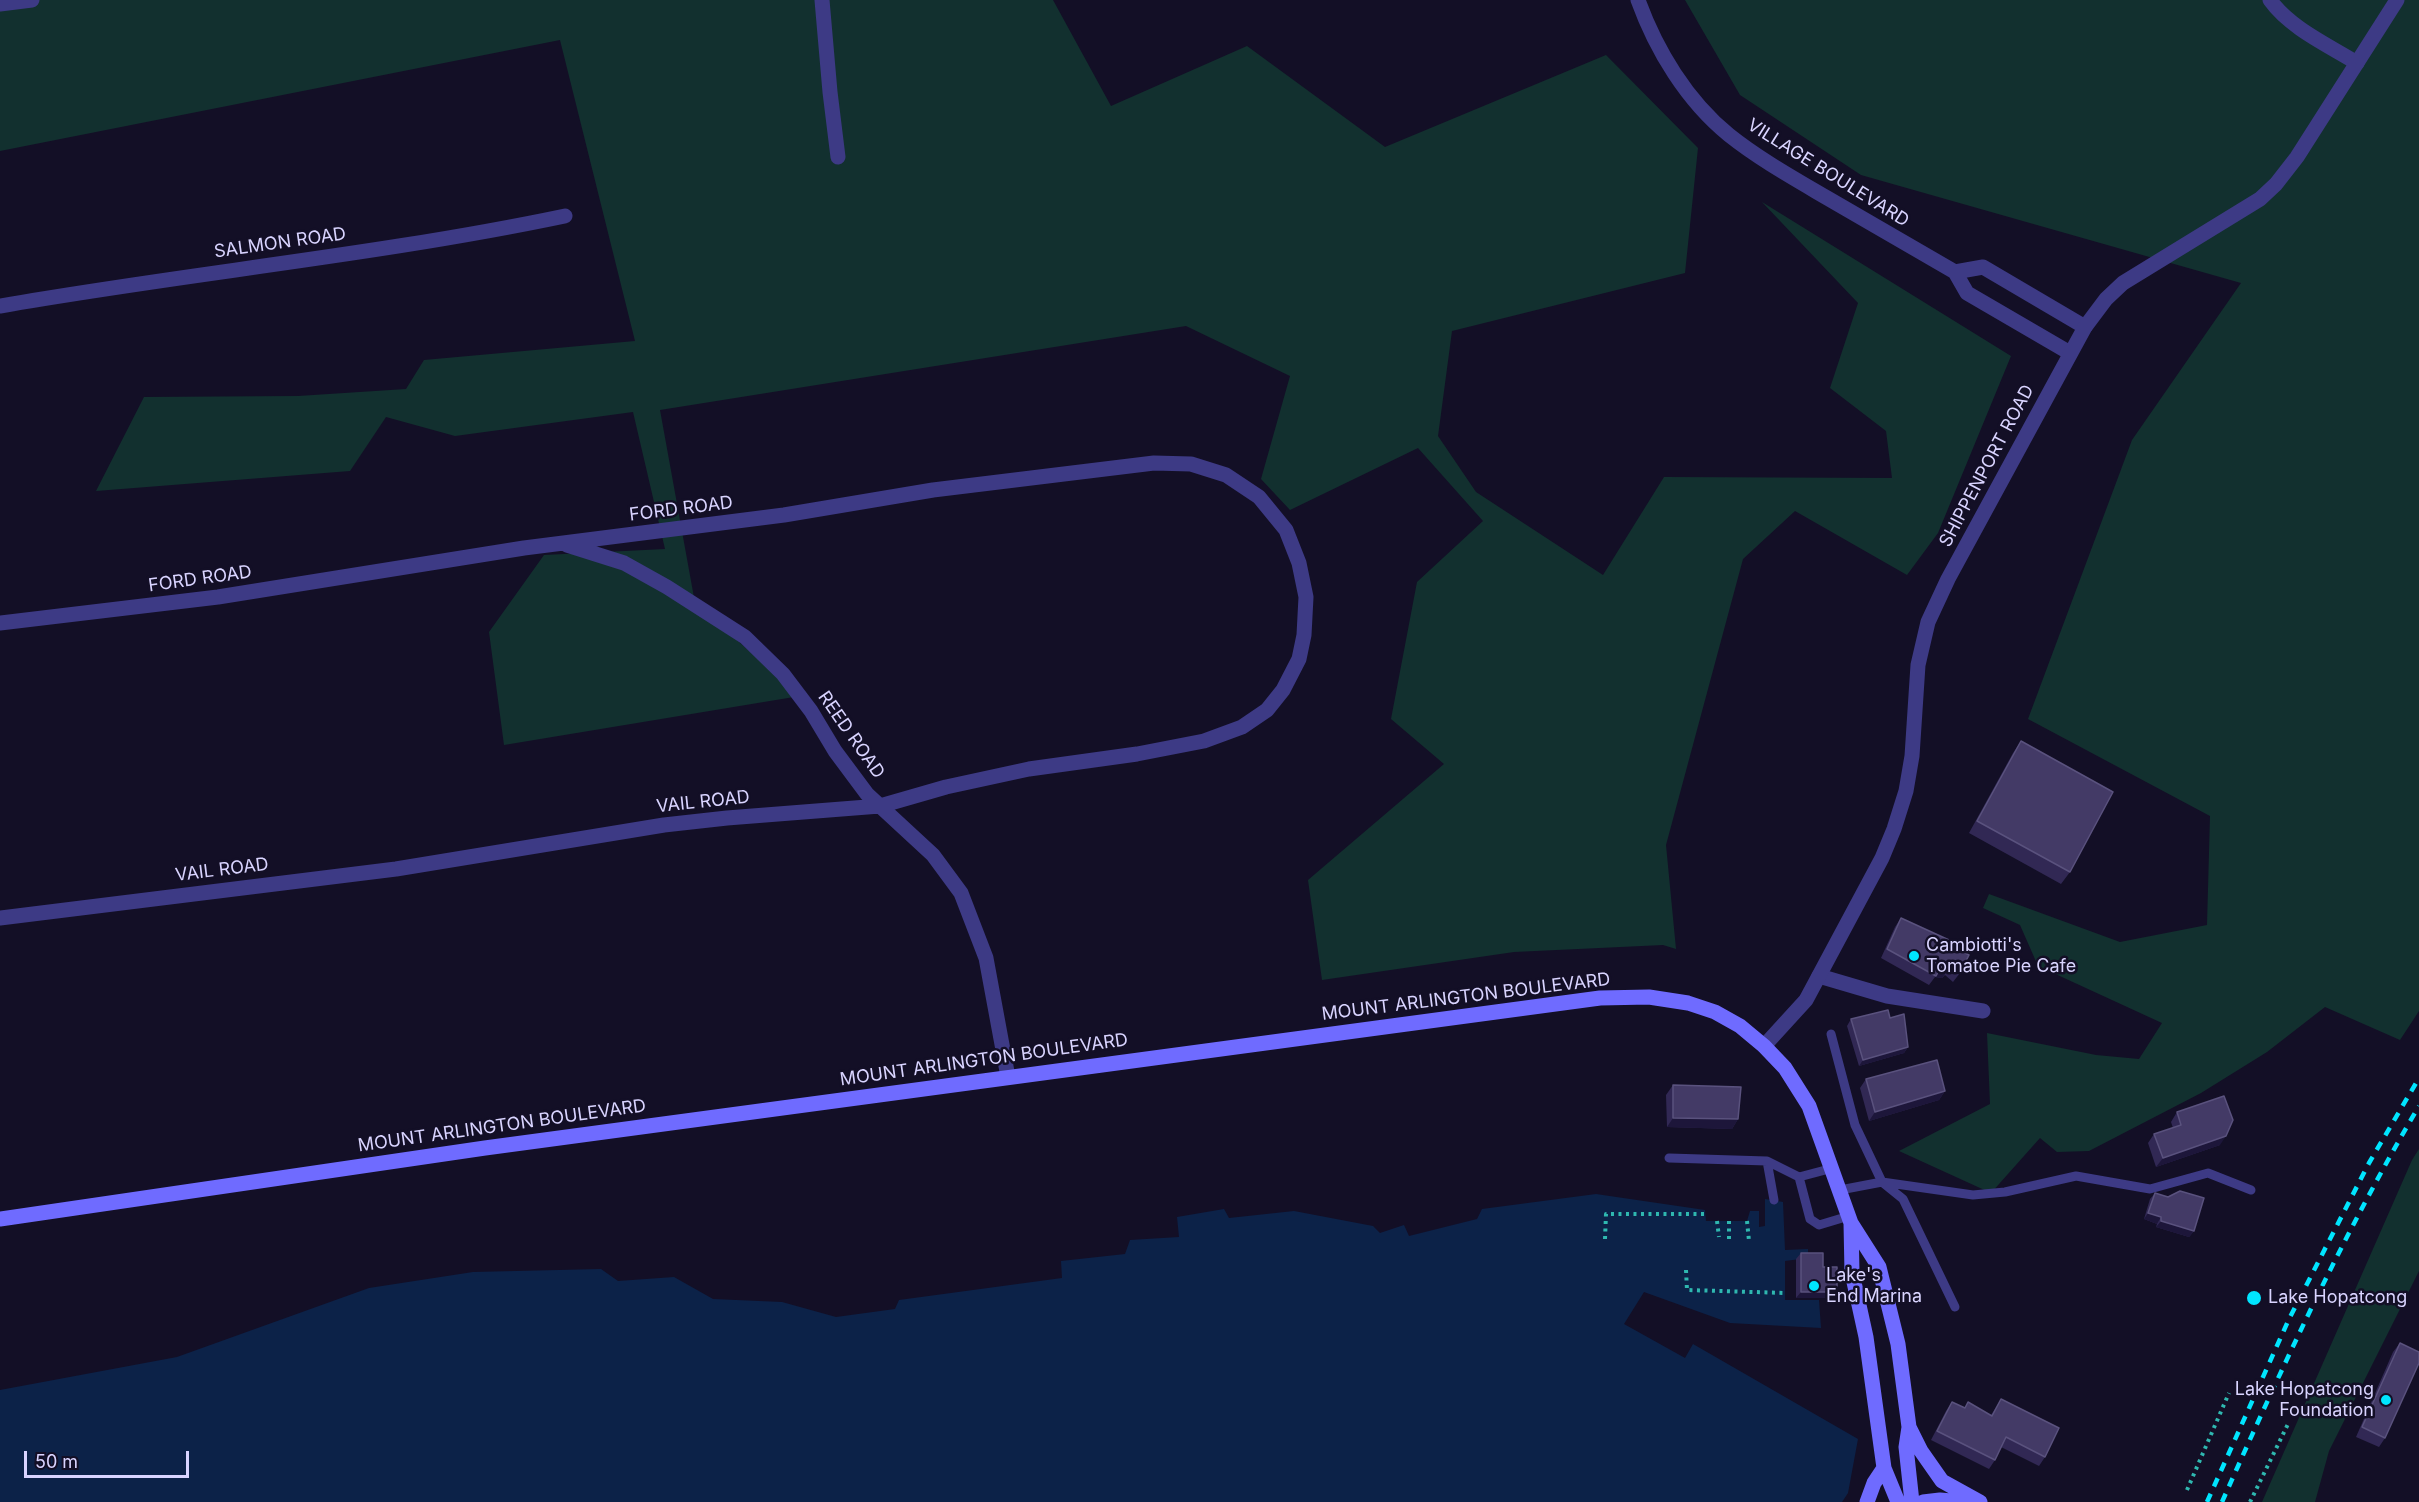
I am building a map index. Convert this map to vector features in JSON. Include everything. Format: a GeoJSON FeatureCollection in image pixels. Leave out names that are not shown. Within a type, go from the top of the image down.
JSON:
{"type":"FeatureCollection","features":[{"type":"Feature","properties":{"kind":"main road","name":"MOUNT ARLINGTON BOULEVARD"},"geometry":{"type":"LineString","coordinates":[[0,1219],[473,1149],[1600,998],[1649,997],[1688,1003],[1715,1012],[1740,1026],[1785,1068],[1809,1106],[1850,1220]]}},
{"type":"Feature","properties":{"kind":"main road"},"geometry":{"type":"LineString","coordinates":[[1850,1220],[1879,1267],[1898,1344],[1909,1427],[1906,1447],[1912,1502]]}},
{"type":"Feature","properties":{"kind":"main road"},"geometry":{"type":"LineString","coordinates":[[1850,1220],[1852,1273],[1866,1337],[1884,1468],[1898,1502]]}},
{"type":"Feature","properties":{"kind":"main road"},"geometry":{"type":"LineString","coordinates":[[1909,1427],[1921,1451],[1942,1480],[1980,1502]]}},
{"type":"Feature","properties":{"kind":"main road"},"geometry":{"type":"LineString","coordinates":[[1867,1502],[1874,1483],[1884,1468]]}},
{"type":"Feature","properties":{"kind":"main road"},"geometry":{"type":"LineString","coordinates":[[1923,1502],[1962,1502]]}},
{"type":"Feature","properties":{"kind":"street"},"geometry":{"type":"LineString","coordinates":[[0,4],[32,0]]}},
{"type":"Feature","properties":{"kind":"street"},"geometry":{"type":"LineString","coordinates":[[822,0],[838,157]]}},
{"type":"Feature","properties":{"kind":"street","name":"VILLAGE BOULEVARD"},"geometry":{"type":"LineString","coordinates":[[1638,0],[1653,35],[1676,75],[1708,115],[1729,135],[1788,175],[1954,272],[1967,293],[2070,353]]}},
{"type":"Feature","properties":{"kind":"street"},"geometry":{"type":"LineString","coordinates":[[2270,0],[2305,30],[2357,63]]}},
{"type":"Feature","properties":{"kind":"street","name":"SHIPPENPORT ROAD"},"geometry":{"type":"LineString","coordinates":[[1764,1046],[1806,1000],[1882,858],[1906,791],[1912,756],[1918,665],[1928,622],[1948,579],[2085,327],[2106,299],[2123,283],[2260,199],[2276,184],[2298,157],[2397,0]]}},
{"type":"Feature","properties":{"kind":"street","name":"SALMON ROAD"},"geometry":{"type":"LineString","coordinates":[[0,306],[116,285],[296,262],[478,234],[565,216]]}},
{"type":"Feature","properties":{"kind":"street"},"geometry":{"type":"LineString","coordinates":[[1954,272],[1983,267],[2085,327]]}},
{"type":"Feature","properties":{"kind":"street","name":"FORD ROAD"},"geometry":{"type":"LineString","coordinates":[[0,623],[218,597],[561,544],[784,515],[933,490],[1114,466],[1154,463],[1191,464],[1226,475],[1259,497],[1286,530],[1299,563],[1304,586]]}},
{"type":"Feature","properties":{"kind":"street","name":"REED ROAD"},"geometry":{"type":"LineString","coordinates":[[561,544],[624,563],[695,604],[745,637],[783,674],[867,794],[933,855],[961,893],[986,958],[1008,1077]]}},
{"type":"Feature","properties":{"kind":"street","name":"VAIL ROAD"},"geometry":{"type":"LineString","coordinates":[[0,918],[396,869],[664,825],[880,806],[946,787],[1029,769],[1137,754],[1204,741],[1242,727],[1267,710],[1283,690],[1299,659],[1304,635],[1306,597],[1304,586]]}},
{"type":"Feature","properties":{"kind":"street"},"geometry":{"type":"LineString","coordinates":[[1819,976],[1887,996],[1983,1011]]}},
{"type":"Feature","properties":{"kind":"lane"},"geometry":{"type":"LineString","coordinates":[[1831,1034],[1855,1125],[1882,1182],[1903,1199],[1955,1306]]}},
{"type":"Feature","properties":{"kind":"lane"},"geometry":{"type":"LineString","coordinates":[[1669,1158],[1767,1161],[1799,1177],[1833,1168]]}},
{"type":"Feature","properties":{"kind":"lane"},"geometry":{"type":"LineString","coordinates":[[1767,1161],[1774,1200]]}},
{"type":"Feature","properties":{"kind":"lane"},"geometry":{"type":"LineString","coordinates":[[1840,1190],[1882,1182],[1973,1195],[2005,1192],[2076,1176],[2150,1189],[2208,1173],[2251,1190]]}},
{"type":"Feature","properties":{"kind":"lane"},"geometry":{"type":"LineString","coordinates":[[1799,1177],[1810,1219],[1819,1225],[1850,1220]]}},
{"type":"Feature","properties":{"kind":"path"},"geometry":{"type":"LineString","coordinates":[[1605,1239],[1606,1214],[1705,1214]]}},
{"type":"Feature","properties":{"kind":"path"},"geometry":{"type":"LineString","coordinates":[[1717,1221],[1719,1238]]}},
{"type":"Feature","properties":{"kind":"path"},"geometry":{"type":"LineString","coordinates":[[1729,1221],[1729,1240]]}},
{"type":"Feature","properties":{"kind":"path"},"geometry":{"type":"LineString","coordinates":[[1747,1221],[1749,1241]]}},
{"type":"Feature","properties":{"kind":"path"},"geometry":{"type":"LineString","coordinates":[[1686,1270],[1687,1290],[1786,1293]]}},
{"type":"Feature","properties":{"kind":"path"},"geometry":{"type":"LineString","coordinates":[[2187,1490],[2229,1393]]}},
{"type":"Feature","properties":{"kind":"path"},"geometry":{"type":"LineString","coordinates":[[2250,1502],[2288,1424]]}},
{"type":"Feature","properties":{"kind":"green space"},"geometry":{"type":"Polygon","coordinates":[[[0,0],[1053,0],[1111,106],[1247,46],[1385,147],[1606,55],[1698,148],[1685,273],[1452,331],[1438,436],[1476,492],[1603,575],[1664,477],[1892,478],[1886,431],[1830,388],[1858,303],[1762,202],[2011,356],[1938,533],[1907,575],[1795,511],[1743,559],[1666,845],[1676,949],[1663,945],[1514,952],[1322,980],[1308,880],[1444,764],[1391,719],[1417,582],[1483,521],[1418,448],[1290,510],[1261,479],[1290,376],[1186,326],[660,410],[695,603],[800,696],[504,745],[489,632],[544,555],[665,549],[633,412],[455,436],[386,417],[350,471],[96,491],[144,397],[298,396],[406,389],[424,360],[635,341],[560,40],[0,151],[0,0]]]}},
{"type":"Feature","properties":{"kind":"green space"},"geometry":{"type":"Polygon","coordinates":[[[1685,0],[2419,0],[2419,1011],[2400,1040],[2325,1007],[2267,1052],[2201,1093],[2089,1151],[2057,1152],[2040,1138],[1991,1193],[1899,1151],[1990,1104],[1987,1033],[2096,1055],[2139,1059],[2162,1023],[2038,966],[2020,925],[1983,908],[1989,894],[2120,942],[2207,925],[2210,816],[2028,719],[2132,440],[2241,283],[1861,175],[1740,95],[1685,0]]]}},
{"type":"Feature","properties":{"kind":"green space"},"geometry":{"type":"Polygon","coordinates":[[[2419,1149],[2419,1271],[2329,1451],[2315,1502],[2262,1502],[2412,1160],[2419,1149]]]}},
{"type":"Feature","properties":{"kind":"water"},"geometry":{"type":"Polygon","coordinates":[[[1596,1194],[1705,1210],[1706,1221],[1747,1221],[1750,1211],[1759,1211],[1759,1227],[1765,1226],[1765,1199],[1783,1202],[1785,1250],[1808,1249],[1808,1258],[1785,1261],[1785,1300],[1819,1300],[1821,1328],[1730,1323],[1644,1292],[1624,1324],[1685,1358],[1693,1344],[1858,1439],[1848,1493],[1842,1502],[0,1502],[0,1390],[177,1357],[369,1288],[473,1272],[601,1269],[618,1281],[674,1277],[713,1299],[782,1302],[836,1317],[895,1309],[899,1300],[1062,1278],[1061,1261],[1125,1254],[1130,1240],[1179,1237],[1177,1217],[1224,1209],[1229,1218],[1294,1211],[1373,1226],[1380,1233],[1404,1225],[1409,1236],[1477,1219],[1482,1209],[1596,1194]]]}},
{"type":"Feature","properties":{"kind":"building"},"geometry":{"type":"Polygon","coordinates":[[[2021,741],[2113,792],[2070,872],[1977,821],[2021,741]]]}},
{"type":"Feature","properties":{"kind":"building","name":"Cambiotti's Tomatoe Pie Cafe"},"geometry":{"type":"Polygon","coordinates":[[[1901,918],[1949,940],[1950,945],[1969,955],[1960,973],[1951,966],[1949,969],[1941,967],[1936,976],[1887,949],[1901,918]]]}},
{"type":"Feature","properties":{"kind":"building"},"geometry":{"type":"Polygon","coordinates":[[[1888,1010],[1890,1018],[1904,1014],[1908,1047],[1863,1060],[1851,1019],[1888,1010]]]}},
{"type":"Feature","properties":{"kind":"building"},"geometry":{"type":"Polygon","coordinates":[[[1937,1060],[1945,1091],[1875,1112],[1866,1079],[1937,1060]]]}},
{"type":"Feature","properties":{"kind":"building"},"geometry":{"type":"Polygon","coordinates":[[[1673,1085],[1741,1087],[1738,1119],[1673,1118],[1673,1085]]]}},
{"type":"Feature","properties":{"kind":"building"},"geometry":{"type":"Polygon","coordinates":[[[2224,1096],[2233,1120],[2226,1136],[2163,1158],[2154,1134],[2181,1125],[2177,1112],[2224,1096]]]}},
{"type":"Feature","properties":{"kind":"building"},"geometry":{"type":"Polygon","coordinates":[[[2180,1191],[2204,1198],[2194,1231],[2161,1221],[2161,1217],[2148,1213],[2155,1193],[2168,1197],[2180,1191]]]}},
{"type":"Feature","properties":{"kind":"building","name":"Lake's End Marina"},"geometry":{"type":"Polygon","coordinates":[[[1801,1253],[1823,1253],[1823,1267],[1837,1267],[1837,1292],[1801,1292],[1801,1253]]]}},
{"type":"Feature","properties":{"kind":"building","name":"Lake Hopatcong Foundation"},"geometry":{"type":"Polygon","coordinates":[[[2400,1343],[2419,1352],[2419,1363],[2385,1438],[2362,1427],[2400,1343]]]}},
{"type":"Feature","properties":{"kind":"building"},"geometry":{"type":"Polygon","coordinates":[[[2001,1399],[2059,1428],[2045,1457],[2006,1437],[1995,1460],[1937,1431],[1952,1402],[1965,1408],[1968,1402],[1992,1416],[2001,1399]]]}},
{"type":"Feature","properties":{"kind":"railway"},"geometry":{"type":"LineString","coordinates":[[2207,1502],[2289,1319],[2369,1163],[2419,1078]]}},
{"type":"Feature","properties":{"kind":"railway"},"geometry":{"type":"LineString","coordinates":[[2222,1502],[2315,1301],[2365,1202],[2419,1106]]}},
{"type":"Feature","properties":{"kind":"place","name":"Cambiotti's Tomatoe Pie Cafe"},"geometry":{"type":"Point","coordinates":[1914,956]}},
{"type":"Feature","properties":{"kind":"place","name":"Lake's End Marina"},"geometry":{"type":"Point","coordinates":[1814,1286]}},
{"type":"Feature","properties":{"kind":"place","name":"Lake Hopatcong"},"geometry":{"type":"Point","coordinates":[2254,1298]}},
{"type":"Feature","properties":{"kind":"place","name":"Lake Hopatcong Foundation"},"geometry":{"type":"Point","coordinates":[2386,1400]}}]}
